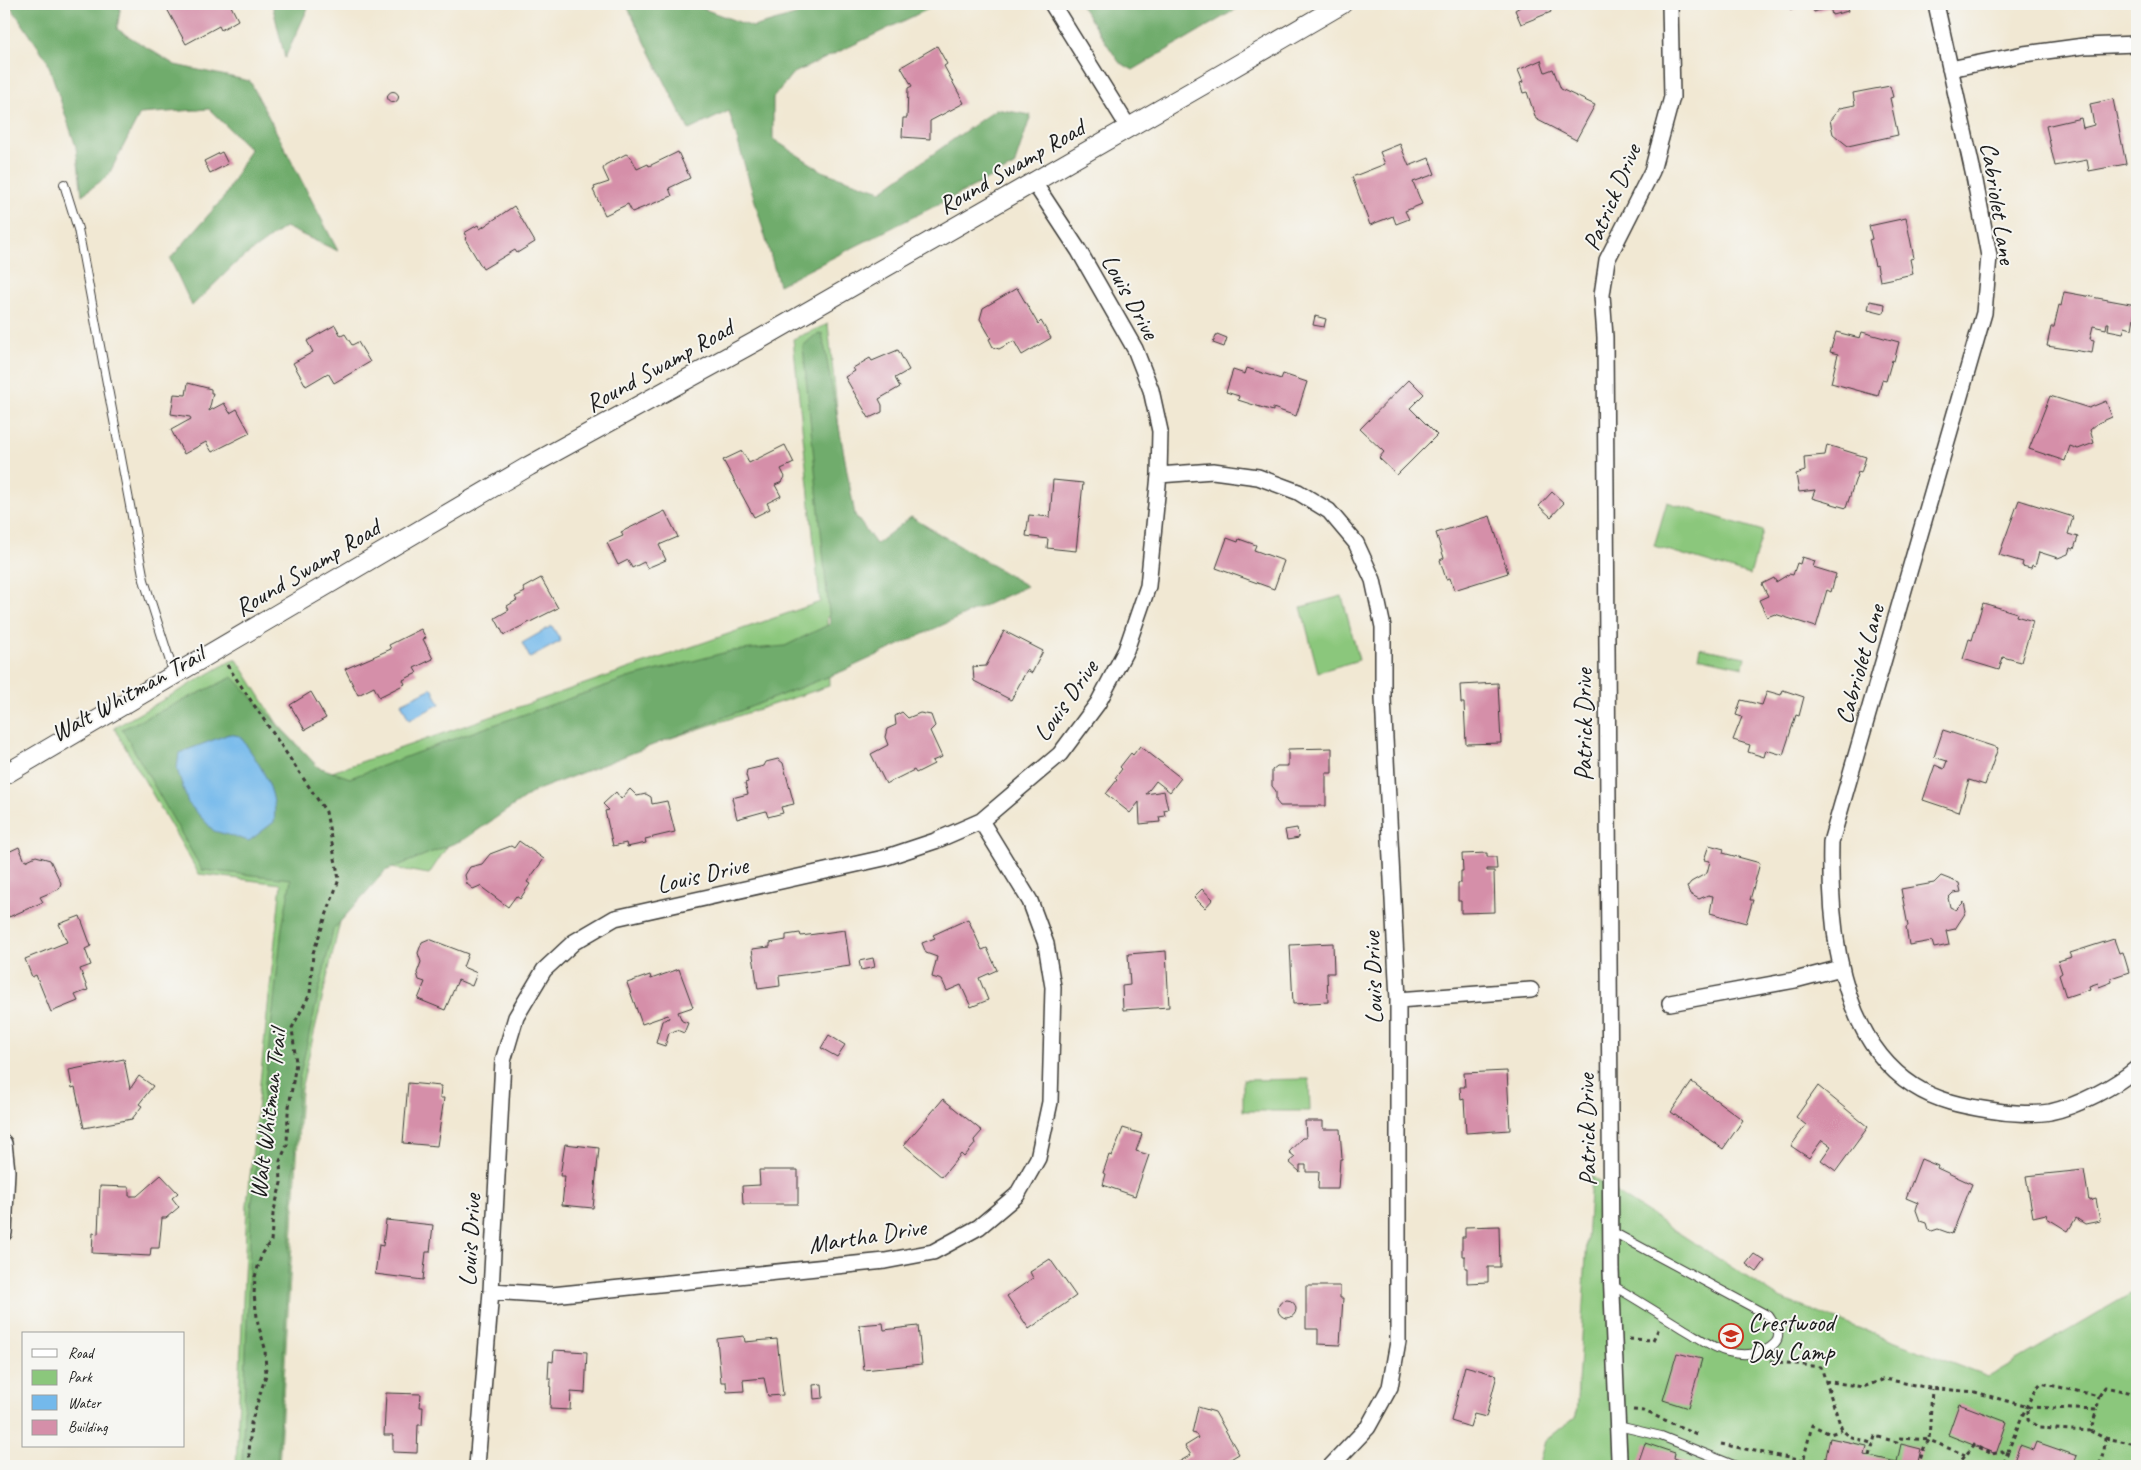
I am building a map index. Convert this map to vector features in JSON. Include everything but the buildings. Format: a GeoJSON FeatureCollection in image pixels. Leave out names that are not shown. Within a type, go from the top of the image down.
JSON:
{"type":"FeatureCollection","features":[{"type":"Feature","properties":{"kind":"street"},"geometry":{"type":"LineString","coordinates":[[1052,4],[1129,128]]}},
{"type":"Feature","properties":{"kind":"street","name":"Round Swamp Road"},"geometry":{"type":"LineString","coordinates":[[4,775],[175,676],[310,593],[529,466],[762,338],[1342,4]]}},
{"type":"Feature","properties":{"kind":"street","name":"Patrick Drive"},"geometry":{"type":"LineString","coordinates":[[1620,1464],[1611,1231],[1605,337],[1602,295],[1607,260],[1652,172],[1672,96],[1670,4]]}},
{"type":"Feature","properties":{"kind":"street","name":"Cabriolet Lane"},"geometry":{"type":"LineString","coordinates":[[1936,4],[1975,181],[1989,256],[1984,313],[1831,842],[1830,887],[1841,968],[1857,1016],[1883,1059],[1914,1086],[1953,1104],[2003,1113],[2050,1112],[2096,1095],[2137,1068]]}},
{"type":"Feature","properties":{"kind":"street"},"geometry":{"type":"LineString","coordinates":[[1950,69],[2024,54],[2084,46],[2137,44]]}},
{"type":"Feature","properties":{"kind":"street","name":"Louis Drive"},"geometry":{"type":"LineString","coordinates":[[477,1466],[491,1291],[503,1061],[516,1017],[544,970],[574,942],[615,918],[884,858],[935,841],[981,821],[1060,754],[1098,703],[1126,650],[1148,586],[1159,476],[1160,431],[1151,390],[1135,349],[1079,251],[1033,181]]}},
{"type":"Feature","properties":{"kind":"street","name":"Louis Drive"},"geometry":{"type":"LineString","coordinates":[[1159,476],[1213,471],[1258,477],[1298,492],[1329,511],[1356,543],[1373,580],[1383,627],[1384,707],[1398,1000],[1398,1342],[1390,1387],[1368,1427],[1331,1466]]}},
{"type":"Feature","properties":{"kind":"street","name":"Martha Drive"},"geometry":{"type":"LineString","coordinates":[[491,1291],[552,1295],[886,1261],[933,1252],[979,1227],[1016,1195],[1038,1158],[1050,1102],[1053,987],[1046,944],[1030,901],[981,821]]}},
{"type":"Feature","properties":{"kind":"street"},"geometry":{"type":"LineString","coordinates":[[1670,1003],[1795,980],[1841,968]]}},
{"type":"Feature","properties":{"kind":"street"},"geometry":{"type":"LineString","coordinates":[[1398,1000],[1531,990]]}},
{"type":"Feature","properties":{"kind":"street"},"geometry":{"type":"LineString","coordinates":[[4,1144],[7,1171],[4,1233]]}},
{"type":"Feature","properties":{"kind":"lane"},"geometry":{"type":"LineString","coordinates":[[64,184],[78,229],[144,580],[175,676]]}},
{"type":"Feature","properties":{"kind":"lane"},"geometry":{"type":"LineString","coordinates":[[1611,1231],[1769,1316],[1777,1328],[1778,1337],[1775,1343],[1767,1348],[1744,1354],[1727,1352],[1709,1344],[1612,1285]]}},
{"type":"Feature","properties":{"kind":"lane"},"geometry":{"type":"LineString","coordinates":[[1618,1426],[1661,1436],[1736,1466]]}},
{"type":"Feature","properties":{"kind":"path","name":"Walt Whitman Trail"},"geometry":{"type":"LineString","coordinates":[[223,660],[326,812],[339,879],[313,953],[310,994],[292,1028],[296,1062],[288,1113],[287,1145],[280,1161],[281,1183],[272,1214],[271,1241],[262,1253],[255,1277],[254,1295],[258,1324],[265,1348],[266,1375],[251,1423],[249,1454],[252,1466]]}},
{"type":"Feature","properties":{"kind":"path"},"geometry":{"type":"LineString","coordinates":[[1744,1354],[1744,1357],[1821,1367],[1842,1430],[1849,1436],[1874,1444]]}},
{"type":"Feature","properties":{"kind":"path"},"geometry":{"type":"LineString","coordinates":[[1824,1380],[1863,1388],[1885,1379],[1932,1389],[1975,1392],[2028,1406],[2097,1410]]}},
{"type":"Feature","properties":{"kind":"path"},"geometry":{"type":"LineString","coordinates":[[2003,1466],[2035,1390],[2041,1383],[2099,1396]]}},
{"type":"Feature","properties":{"kind":"path"},"geometry":{"type":"LineString","coordinates":[[2090,1431],[2097,1410],[2099,1396],[2105,1387],[2137,1394]]}},
{"type":"Feature","properties":{"kind":"path"},"geometry":{"type":"LineString","coordinates":[[1918,1466],[1929,1440],[1932,1389]]}},
{"type":"Feature","properties":{"kind":"path"},"geometry":{"type":"LineString","coordinates":[[2028,1406],[2028,1420],[2039,1428],[2090,1431],[2105,1438],[2131,1443],[2137,1419]]}},
{"type":"Feature","properties":{"kind":"path"},"geometry":{"type":"LineString","coordinates":[[1618,1409],[1644,1411],[1702,1436]]}},
{"type":"Feature","properties":{"kind":"path"},"geometry":{"type":"LineString","coordinates":[[1802,1466],[1812,1425],[1830,1434],[1842,1430]]}},
{"type":"Feature","properties":{"kind":"path"},"geometry":{"type":"LineString","coordinates":[[1870,1456],[1875,1436],[1897,1442],[1899,1438],[1929,1440],[1965,1455]]}},
{"type":"Feature","properties":{"kind":"path"},"geometry":{"type":"LineString","coordinates":[[2100,1466],[2104,1454],[2105,1438]]}},
{"type":"Feature","properties":{"kind":"path"},"geometry":{"type":"LineString","coordinates":[[1718,1443],[1803,1461]]}},
{"type":"Feature","properties":{"kind":"path"},"geometry":{"type":"LineString","coordinates":[[1957,1466],[1974,1446],[1991,1454],[2008,1451]]}},
{"type":"Feature","properties":{"kind":"green space"},"geometry":{"type":"Polygon","coordinates":[[[9,4],[121,4],[117,29],[175,65],[250,81],[338,251],[285,227],[237,262],[192,306],[170,259],[225,196],[250,149],[209,109],[140,114],[108,176],[82,195],[76,147],[47,60],[9,4]]]}},
{"type":"Feature","properties":{"kind":"green space"},"geometry":{"type":"Polygon","coordinates":[[[272,4],[310,4],[285,58],[272,4]]]}},
{"type":"Feature","properties":{"kind":"green space"},"geometry":{"type":"Polygon","coordinates":[[[626,4],[690,4],[753,27],[809,11],[822,4],[939,4],[792,74],[773,98],[773,139],[824,172],[881,191],[996,109],[1031,115],[1014,166],[779,285],[729,111],[689,130],[626,4]]]}},
{"type":"Feature","properties":{"kind":"green space"},"geometry":{"type":"Polygon","coordinates":[[[1080,4],[1245,4],[1133,70],[1119,62],[1080,4]]]}},
{"type":"Feature","properties":{"kind":"green space"},"geometry":{"type":"Polygon","coordinates":[[[828,324],[849,523],[893,571],[827,617],[829,686],[477,802],[429,874],[354,862],[301,1089],[279,1466],[236,1466],[247,1205],[281,884],[199,874],[114,728],[236,658],[312,779],[820,602],[793,339],[828,324]]]}},
{"type":"Feature","properties":{"kind":"green space"},"geometry":{"type":"Polygon","coordinates":[[[822,333],[855,515],[876,544],[911,517],[1027,586],[843,671],[535,791],[465,839],[385,871],[333,930],[299,1079],[277,1466],[242,1466],[251,1210],[282,928],[291,879],[202,870],[122,729],[233,677],[318,767],[350,778],[456,738],[628,678],[731,651],[785,646],[830,624],[803,346],[814,336],[822,333]],[[229,734],[212,742],[177,769],[229,734]]]}},
{"type":"Feature","properties":{"kind":"green space"},"geometry":{"type":"Polygon","coordinates":[[[1667,502],[1763,531],[1750,575],[1654,546],[1667,502]]]}},
{"type":"Feature","properties":{"kind":"green space"},"geometry":{"type":"Polygon","coordinates":[[[1342,596],[1359,660],[1318,672],[1301,607],[1342,596]]]}},
{"type":"Feature","properties":{"kind":"green space"},"geometry":{"type":"Polygon","coordinates":[[[1700,648],[1745,657],[1743,667],[1698,657],[1700,648]]]}},
{"type":"Feature","properties":{"kind":"green space"},"geometry":{"type":"Polygon","coordinates":[[[1309,1079],[1310,1111],[1243,1111],[1243,1080],[1309,1079]]]}},
{"type":"Feature","properties":{"kind":"green space","name":"Crestwood Day Camp"},"geometry":{"type":"Polygon","coordinates":[[[1591,1176],[1779,1298],[1988,1377],[2137,1290],[2137,1466],[1538,1466],[1545,1441],[1576,1416],[1591,1176]]]}},
{"type":"Feature","properties":{"kind":"water"},"geometry":{"type":"Polygon","coordinates":[[[552,626],[561,641],[530,658],[522,643],[552,626]]]}},
{"type":"Feature","properties":{"kind":"water"},"geometry":{"type":"Polygon","coordinates":[[[432,688],[440,704],[409,720],[401,703],[432,688]]]}},
{"type":"Feature","properties":{"kind":"water"},"geometry":{"type":"Polygon","coordinates":[[[229,734],[240,736],[247,746],[266,777],[273,799],[275,810],[274,822],[249,841],[214,831],[188,803],[177,769],[179,753],[229,734]]]}},
{"type":"Feature","properties":{"kind":"place","name":"Crestwood Day Camp"},"geometry":{"type":"Point","coordinates":[1731,1336]}}]}
